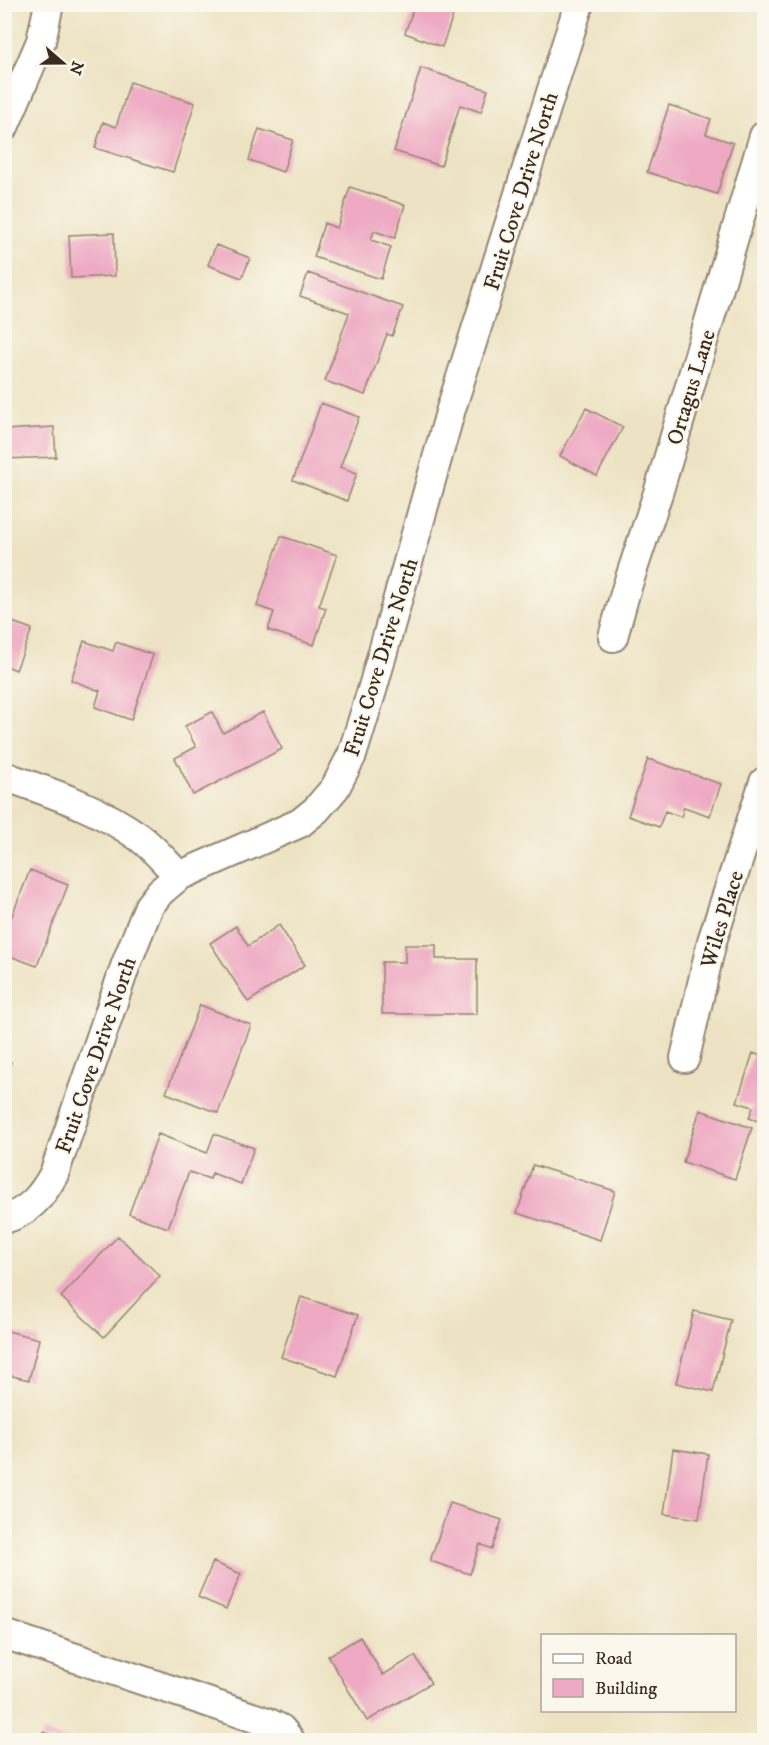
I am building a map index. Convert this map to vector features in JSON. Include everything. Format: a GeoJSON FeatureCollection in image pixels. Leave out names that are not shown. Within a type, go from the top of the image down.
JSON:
{"type":"FeatureCollection","features":[{"type":"Feature","properties":{"kind":"street"},"geometry":{"type":"LineString","coordinates":[[4,127],[41,41],[49,4]]}},
{"type":"Feature","properties":{"kind":"street","name":"Fruit Cove Drive North"},"geometry":{"type":"LineString","coordinates":[[4,1219],[27,1210],[43,1194],[54,1174],[126,964],[149,906],[160,892],[179,876],[300,823],[316,810],[335,788],[352,755],[374,687],[452,409],[579,4]]}},
{"type":"Feature","properties":{"kind":"street","name":"Ortagus Lane"},"geometry":{"type":"LineString","coordinates":[[613,637],[626,590],[660,490],[765,136]]}},
{"type":"Feature","properties":{"kind":"street"},"geometry":{"type":"LineString","coordinates":[[4,776],[70,799],[106,816],[141,838],[179,876]]}},
{"type":"Feature","properties":{"kind":"street","name":"Wiles Place"},"geometry":{"type":"LineString","coordinates":[[685,1058],[712,941],[765,782]]}},
{"type":"Feature","properties":{"kind":"street"},"geometry":{"type":"LineString","coordinates":[[4,1634],[267,1722],[281,1730],[290,1740]]}},
{"type":"Feature","properties":{"kind":"building"},"geometry":{"type":"Polygon","coordinates":[[[415,4],[457,4],[442,47],[405,33],[415,4]]]}},
{"type":"Feature","properties":{"kind":"building"},"geometry":{"type":"Polygon","coordinates":[[[421,68],[488,90],[481,112],[460,105],[441,166],[394,151],[421,68]]]}},
{"type":"Feature","properties":{"kind":"building"},"geometry":{"type":"Polygon","coordinates":[[[130,82],[195,103],[173,172],[95,148],[103,122],[116,127],[130,82]]]}},
{"type":"Feature","properties":{"kind":"building"},"geometry":{"type":"Polygon","coordinates":[[[669,105],[711,119],[706,134],[733,143],[717,194],[647,172],[669,105]]]}},
{"type":"Feature","properties":{"kind":"building"},"geometry":{"type":"Polygon","coordinates":[[[259,129],[293,140],[283,172],[249,160],[259,129]]]}},
{"type":"Feature","properties":{"kind":"building"},"geometry":{"type":"Polygon","coordinates":[[[350,187],[405,205],[395,238],[374,231],[371,240],[391,247],[381,279],[314,257],[324,223],[337,228],[350,187]]]}},
{"type":"Feature","properties":{"kind":"building"},"geometry":{"type":"Polygon","coordinates":[[[114,233],[115,276],[71,278],[69,235],[114,233]]]}},
{"type":"Feature","properties":{"kind":"building"},"geometry":{"type":"Polygon","coordinates":[[[216,245],[250,258],[242,278],[208,265],[216,245]]]}},
{"type":"Feature","properties":{"kind":"building"},"geometry":{"type":"Polygon","coordinates":[[[308,273],[403,307],[392,336],[387,334],[365,395],[325,381],[349,313],[300,296],[308,273]]]}},
{"type":"Feature","properties":{"kind":"building"},"geometry":{"type":"Polygon","coordinates":[[[321,403],[359,417],[340,467],[357,473],[347,501],[293,480],[321,403]]]}},
{"type":"Feature","properties":{"kind":"building"},"geometry":{"type":"Polygon","coordinates":[[[586,408],[623,427],[597,476],[560,456],[586,408]]]}},
{"type":"Feature","properties":{"kind":"building"},"geometry":{"type":"Polygon","coordinates":[[[54,427],[56,457],[4,459],[4,430],[54,427]]]}},
{"type":"Feature","properties":{"kind":"building"},"geometry":{"type":"Polygon","coordinates":[[[281,536],[337,555],[319,606],[326,608],[314,645],[268,630],[274,612],[257,606],[281,536]]]}},
{"type":"Feature","properties":{"kind":"building"},"geometry":{"type":"Polygon","coordinates":[[[4,619],[32,629],[16,670],[4,665],[4,619]]]}},
{"type":"Feature","properties":{"kind":"building"},"geometry":{"type":"Polygon","coordinates":[[[84,641],[113,651],[116,642],[153,655],[131,720],[95,707],[100,691],[71,680],[84,641]]]}},
{"type":"Feature","properties":{"kind":"building"},"geometry":{"type":"Polygon","coordinates":[[[212,712],[223,733],[263,712],[282,749],[193,795],[175,758],[196,747],[185,726],[212,712]]]}},
{"type":"Feature","properties":{"kind":"building"},"geometry":{"type":"Polygon","coordinates":[[[648,759],[721,784],[710,816],[684,807],[681,817],[665,811],[659,827],[628,816],[648,759]]]}},
{"type":"Feature","properties":{"kind":"building"},"geometry":{"type":"Polygon","coordinates":[[[30,870],[68,885],[37,966],[4,954],[4,936],[30,870]]]}},
{"type":"Feature","properties":{"kind":"building"},"geometry":{"type":"Polygon","coordinates":[[[279,925],[305,965],[248,1002],[210,943],[236,926],[248,946],[279,925]]]}},
{"type":"Feature","properties":{"kind":"building"},"geometry":{"type":"Polygon","coordinates":[[[405,945],[436,945],[436,959],[477,959],[477,1014],[382,1014],[382,962],[405,962],[405,945]]]}},
{"type":"Feature","properties":{"kind":"building"},"geometry":{"type":"Polygon","coordinates":[[[200,1005],[251,1025],[218,1113],[166,1093],[200,1005]]]}},
{"type":"Feature","properties":{"kind":"building"},"geometry":{"type":"Polygon","coordinates":[[[753,1053],[764,1057],[764,1123],[749,1118],[753,1107],[737,1102],[753,1053]]]}},
{"type":"Feature","properties":{"kind":"building"},"geometry":{"type":"Polygon","coordinates":[[[4,1060],[11,1062],[5,1079],[4,1079],[4,1060]]]}},
{"type":"Feature","properties":{"kind":"building"},"geometry":{"type":"Polygon","coordinates":[[[700,1110],[752,1128],[735,1179],[683,1162],[700,1110]]]}},
{"type":"Feature","properties":{"kind":"building"},"geometry":{"type":"Polygon","coordinates":[[[158,1134],[207,1153],[214,1134],[254,1148],[241,1184],[212,1173],[210,1179],[189,1172],[168,1228],[129,1214],[158,1134]]]}},
{"type":"Feature","properties":{"kind":"building"},"geometry":{"type":"Polygon","coordinates":[[[533,1165],[615,1191],[600,1240],[517,1213],[533,1165]]]}},
{"type":"Feature","properties":{"kind":"building"},"geometry":{"type":"Polygon","coordinates":[[[118,1236],[160,1276],[104,1337],[61,1297],[118,1236]]]}},
{"type":"Feature","properties":{"kind":"building"},"geometry":{"type":"Polygon","coordinates":[[[301,1297],[358,1315],[337,1376],[281,1357],[301,1297]]]}},
{"type":"Feature","properties":{"kind":"building"},"geometry":{"type":"Polygon","coordinates":[[[694,1311],[731,1320],[713,1392],[676,1383],[694,1311]]]}},
{"type":"Feature","properties":{"kind":"building"},"geometry":{"type":"Polygon","coordinates":[[[4,1330],[39,1339],[29,1380],[4,1374],[4,1330]]]}},
{"type":"Feature","properties":{"kind":"building"},"geometry":{"type":"Polygon","coordinates":[[[673,1449],[708,1454],[699,1519],[664,1514],[673,1449]]]}},
{"type":"Feature","properties":{"kind":"building"},"geometry":{"type":"Polygon","coordinates":[[[450,1503],[502,1520],[492,1549],[480,1544],[470,1574],[430,1561],[450,1503]]]}},
{"type":"Feature","properties":{"kind":"building"},"geometry":{"type":"Polygon","coordinates":[[[213,1562],[241,1574],[226,1609],[198,1597],[213,1562]]]}},
{"type":"Feature","properties":{"kind":"building"},"geometry":{"type":"Polygon","coordinates":[[[360,1637],[383,1675],[415,1656],[431,1683],[367,1721],[328,1656],[360,1637]]]}},
{"type":"Feature","properties":{"kind":"building"},"geometry":{"type":"Polygon","coordinates":[[[43,1732],[68,1740],[40,1740],[43,1732]]]}},
{"type":"Feature","properties":{"kind":"building"},"geometry":{"type":"Polygon","coordinates":[[[618,1736],[620,1740],[606,1740],[618,1736]]]}}]}
